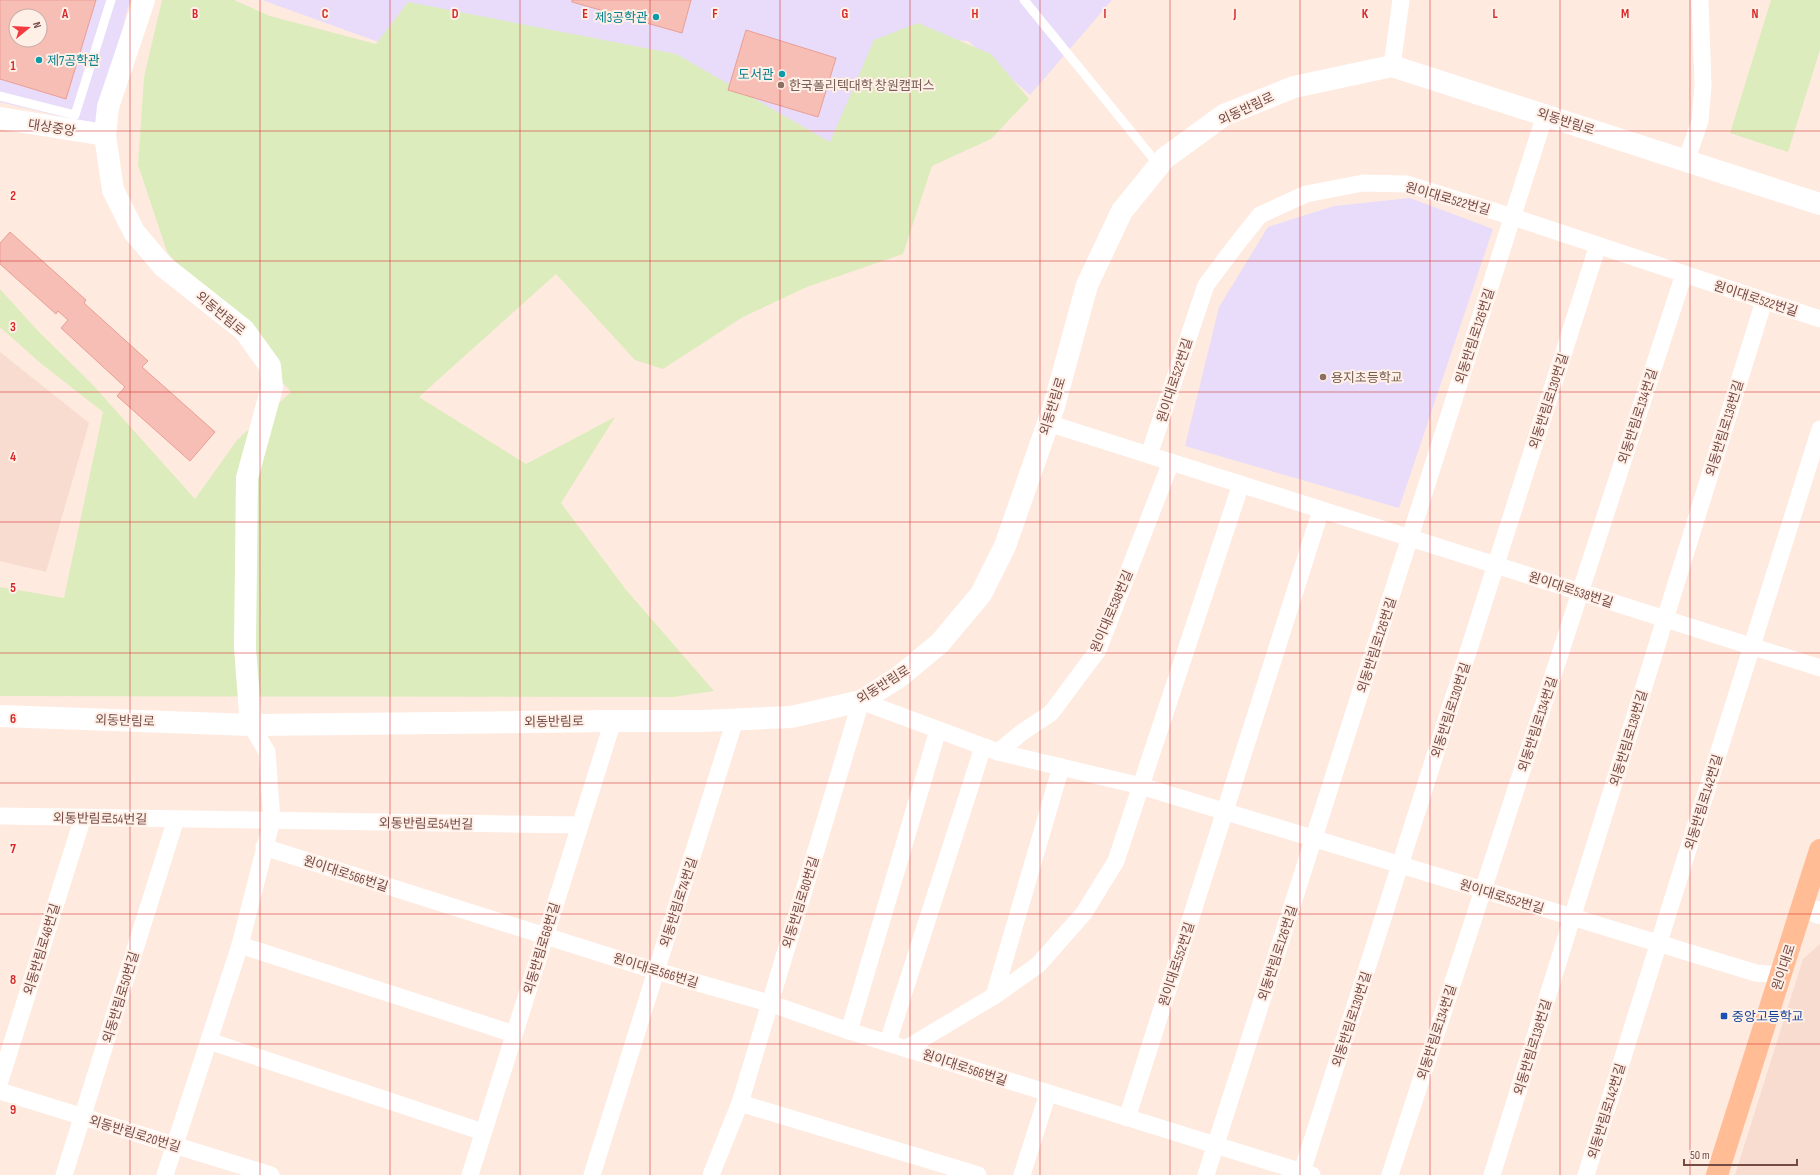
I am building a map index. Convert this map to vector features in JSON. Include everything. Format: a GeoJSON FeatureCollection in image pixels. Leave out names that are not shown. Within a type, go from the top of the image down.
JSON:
{"type":"FeatureCollection","features":[{"type":"Feature","properties":{"kind":"main road","name":"외동반림로"},"geometry":{"type":"LineString","coordinates":[[144,0],[108,107],[105,135],[113,190],[134,232],[163,266],[244,330],[270,366],[272,387],[247,478],[245,648],[251,725]]}},
{"type":"Feature","properties":{"kind":"main road","name":"외동반림로"},"geometry":{"type":"LineString","coordinates":[[0,716],[251,725],[735,720],[791,717],[861,701],[900,677],[940,643],[981,594],[1005,546],[1048,423],[1087,285],[1122,211],[1165,158],[1224,115],[1294,87],[1392,66],[1820,204]]}},
{"type":"Feature","properties":{"kind":"main road","name":"대상중앙"},"geometry":{"type":"LineString","coordinates":[[0,118],[105,135]]}},
{"type":"Feature","properties":{"kind":"main road","name":"원이대로"},"geometry":{"type":"LineString","coordinates":[[1717,1175],[1780,975],[1811,910],[1820,850]]}},
{"type":"Feature","properties":{"kind":"street"},"geometry":{"type":"LineString","coordinates":[[1392,66],[1401,0]]}},
{"type":"Feature","properties":{"kind":"street"},"geometry":{"type":"LineString","coordinates":[[1686,161],[1700,121],[1703,85],[1700,0]]}},
{"type":"Feature","properties":{"kind":"street","name":"외동반림로126번길"},"geometry":{"type":"LineString","coordinates":[[1206,1175],[1545,115]]}},
{"type":"Feature","properties":{"kind":"street","name":"원이대로522번길"},"geometry":{"type":"LineString","coordinates":[[1149,455],[1206,285],[1260,215],[1306,194],[1363,183],[1407,184],[1513,217],[1820,319]]}},
{"type":"Feature","properties":{"kind":"street","name":"외동반림로130번길"},"geometry":{"type":"LineString","coordinates":[[1305,1174],[1400,864],[1598,245]]}},
{"type":"Feature","properties":{"kind":"street","name":"외동반림로134번길"},"geometry":{"type":"LineString","coordinates":[[1390,1175],[1684,274]]}},
{"type":"Feature","properties":{"kind":"street","name":"외동반림로138번길"},"geometry":{"type":"LineString","coordinates":[[1492,1175],[1764,301]]}},
{"type":"Feature","properties":{"kind":"street","name":"원이대로538번길"},"geometry":{"type":"LineString","coordinates":[[1048,423],[1820,668]]}},
{"type":"Feature","properties":{"kind":"street","name":"외동반림로142번길"},"geometry":{"type":"LineString","coordinates":[[1586,1175],[1820,429]]}},
{"type":"Feature","properties":{"kind":"street","name":"원이대로538번길"},"geometry":{"type":"LineString","coordinates":[[990,750],[1021,733],[1051,713],[1098,650],[1171,462]]}},
{"type":"Feature","properties":{"kind":"street"},"geometry":{"type":"LineString","coordinates":[[907,1048],[994,996],[1038,966],[1084,913],[1116,861],[1241,484]]}},
{"type":"Feature","properties":{"kind":"street"},"geometry":{"type":"LineString","coordinates":[[1225,811],[1321,510]]}},
{"type":"Feature","properties":{"kind":"street","name":"원이대로552번길"},"geometry":{"type":"LineString","coordinates":[[861,701],[990,750],[1141,786],[1756,973],[1780,975]]}},
{"type":"Feature","properties":{"kind":"street","name":"외동반림로80번길"},"geometry":{"type":"LineString","coordinates":[[711,1175],[740,1103],[861,701]]}},
{"type":"Feature","properties":{"kind":"street","name":"외동반림로74번길"},"geometry":{"type":"LineString","coordinates":[[592,1175],[735,720]]}},
{"type":"Feature","properties":{"kind":"street","name":"외동반림로68번길"},"geometry":{"type":"LineString","coordinates":[[470,1175],[613,721]]}},
{"type":"Feature","properties":{"kind":"street"},"geometry":{"type":"LineString","coordinates":[[165,1175],[240,945],[272,820],[267,752],[251,725]]}},
{"type":"Feature","properties":{"kind":"street"},"geometry":{"type":"LineString","coordinates":[[849,1031],[938,730]]}},
{"type":"Feature","properties":{"kind":"street"},"geometry":{"type":"LineString","coordinates":[[888,1042],[990,750]]}},
{"type":"Feature","properties":{"kind":"street"},"geometry":{"type":"LineString","coordinates":[[994,996],[1061,767]]}},
{"type":"Feature","properties":{"kind":"street","name":"원이대로552번길"},"geometry":{"type":"LineString","coordinates":[[1127,1118],[1225,811]]}},
{"type":"Feature","properties":{"kind":"street","name":"외동반림로54번길"},"geometry":{"type":"LineString","coordinates":[[0,816],[580,825]]}},
{"type":"Feature","properties":{"kind":"street","name":"외동반림로46번길"},"geometry":{"type":"LineString","coordinates":[[0,1081],[83,817]]}},
{"type":"Feature","properties":{"kind":"street","name":"외동반림로50번길"},"geometry":{"type":"LineString","coordinates":[[64,1175],[176,819]]}},
{"type":"Feature","properties":{"kind":"street","name":"원이대로566번길"},"geometry":{"type":"LineString","coordinates":[[264,847],[545,937],[656,971],[769,1003],[849,1031],[1305,1174]]}},
{"type":"Feature","properties":{"kind":"street"},"geometry":{"type":"LineString","coordinates":[[240,945],[514,1034]]}},
{"type":"Feature","properties":{"kind":"street"},"geometry":{"type":"LineString","coordinates":[[209,1041],[483,1132]]}},
{"type":"Feature","properties":{"kind":"street","name":"외동반림로20번길"},"geometry":{"type":"LineString","coordinates":[[0,1091],[271,1175]]}},
{"type":"Feature","properties":{"kind":"street"},"geometry":{"type":"LineString","coordinates":[[1022,1175],[1048,1093]]}},
{"type":"Feature","properties":{"kind":"street"},"geometry":{"type":"LineString","coordinates":[[740,1103],[978,1175]]}},
{"type":"Feature","properties":{"kind":"lane"},"geometry":{"type":"LineString","coordinates":[[0,96],[74,115],[111,0]]}},
{"type":"Feature","properties":{"kind":"lane"},"geometry":{"type":"LineString","coordinates":[[1024,0],[1152,157]]}},
{"type":"Feature","properties":{"kind":"shaded area"},"geometry":{"type":"Polygon","coordinates":[[[0,0],[130,0],[97,125],[0,102],[0,0]]]}},
{"type":"Feature","properties":{"kind":"shaded area","name":"한국폴리텍대학 창원캠퍼스"},"geometry":{"type":"Polygon","coordinates":[[[262,0],[1112,0],[1030,95],[968,41],[898,37],[830,160],[384,44],[262,0]]]}},
{"type":"Feature","properties":{"kind":"shaded area","name":"용지초등학교"},"geometry":{"type":"Polygon","coordinates":[[[1410,198],[1493,229],[1399,508],[1185,446],[1219,307],[1268,227],[1334,206],[1410,198]]]}},
{"type":"Feature","properties":{"kind":"shaded area"},"geometry":{"type":"Polygon","coordinates":[[[0,352],[89,423],[46,572],[0,561],[0,352]]]}},
{"type":"Feature","properties":{"kind":"shaded area"},"geometry":{"type":"Polygon","coordinates":[[[1820,944],[1820,1175],[1735,1175],[1803,959],[1820,944]]]}},
{"type":"Feature","properties":{"kind":"green space"},"geometry":{"type":"Polygon","coordinates":[[[162,0],[234,0],[270,16],[376,44],[408,2],[676,54],[830,142],[874,40],[918,23],[991,54],[1029,99],[991,139],[932,166],[903,254],[807,287],[743,317],[663,369],[635,360],[556,274],[419,397],[526,464],[615,417],[561,503],[627,591],[714,691],[673,697],[0,696],[0,587],[64,598],[103,412],[39,362],[0,327],[0,289],[38,331],[92,384],[195,499],[237,440],[291,392],[167,252],[138,165],[144,77],[162,0]]]}},
{"type":"Feature","properties":{"kind":"green space"},"geometry":{"type":"Polygon","coordinates":[[[1771,0],[1820,0],[1820,50],[1788,152],[1730,133],[1771,0]]]}},
{"type":"Feature","properties":{"kind":"building","name":"제7공학관"},"geometry":{"type":"Polygon","coordinates":[[[0,0],[96,0],[66,99],[0,79],[0,0]]]}},
{"type":"Feature","properties":{"kind":"building","name":"제3공학관"},"geometry":{"type":"Polygon","coordinates":[[[572,0],[691,0],[682,33],[572,2],[572,0]]]}},
{"type":"Feature","properties":{"kind":"building","name":"도서관"},"geometry":{"type":"Polygon","coordinates":[[[746,30],[836,58],[818,117],[728,90],[746,30]]]}},
{"type":"Feature","properties":{"kind":"building"},"geometry":{"type":"Polygon","coordinates":[[[10,232],[86,300],[84,303],[148,361],[142,367],[215,432],[190,461],[117,396],[125,387],[61,328],[68,320],[58,311],[56,314],[0,264],[0,243],[10,232]]]}},
{"type":"Feature","properties":{"kind":"place","name":"제3공학관"},"geometry":{"type":"Point","coordinates":[656,17]}},
{"type":"Feature","properties":{"kind":"place","name":"제7공학관"},"geometry":{"type":"Point","coordinates":[39,60]}},
{"type":"Feature","properties":{"kind":"place","name":"도서관"},"geometry":{"type":"Point","coordinates":[782,74]}},
{"type":"Feature","properties":{"kind":"place","name":"한국폴리텍대학 창원캠퍼스"},"geometry":{"type":"Point","coordinates":[781,85]}},
{"type":"Feature","properties":{"kind":"place","name":"용지초등학교"},"geometry":{"type":"Point","coordinates":[1323,377]}},
{"type":"Feature","properties":{"kind":"place","name":"중앙고등학교"},"geometry":{"type":"Point","coordinates":[1724,1016]}}]}
